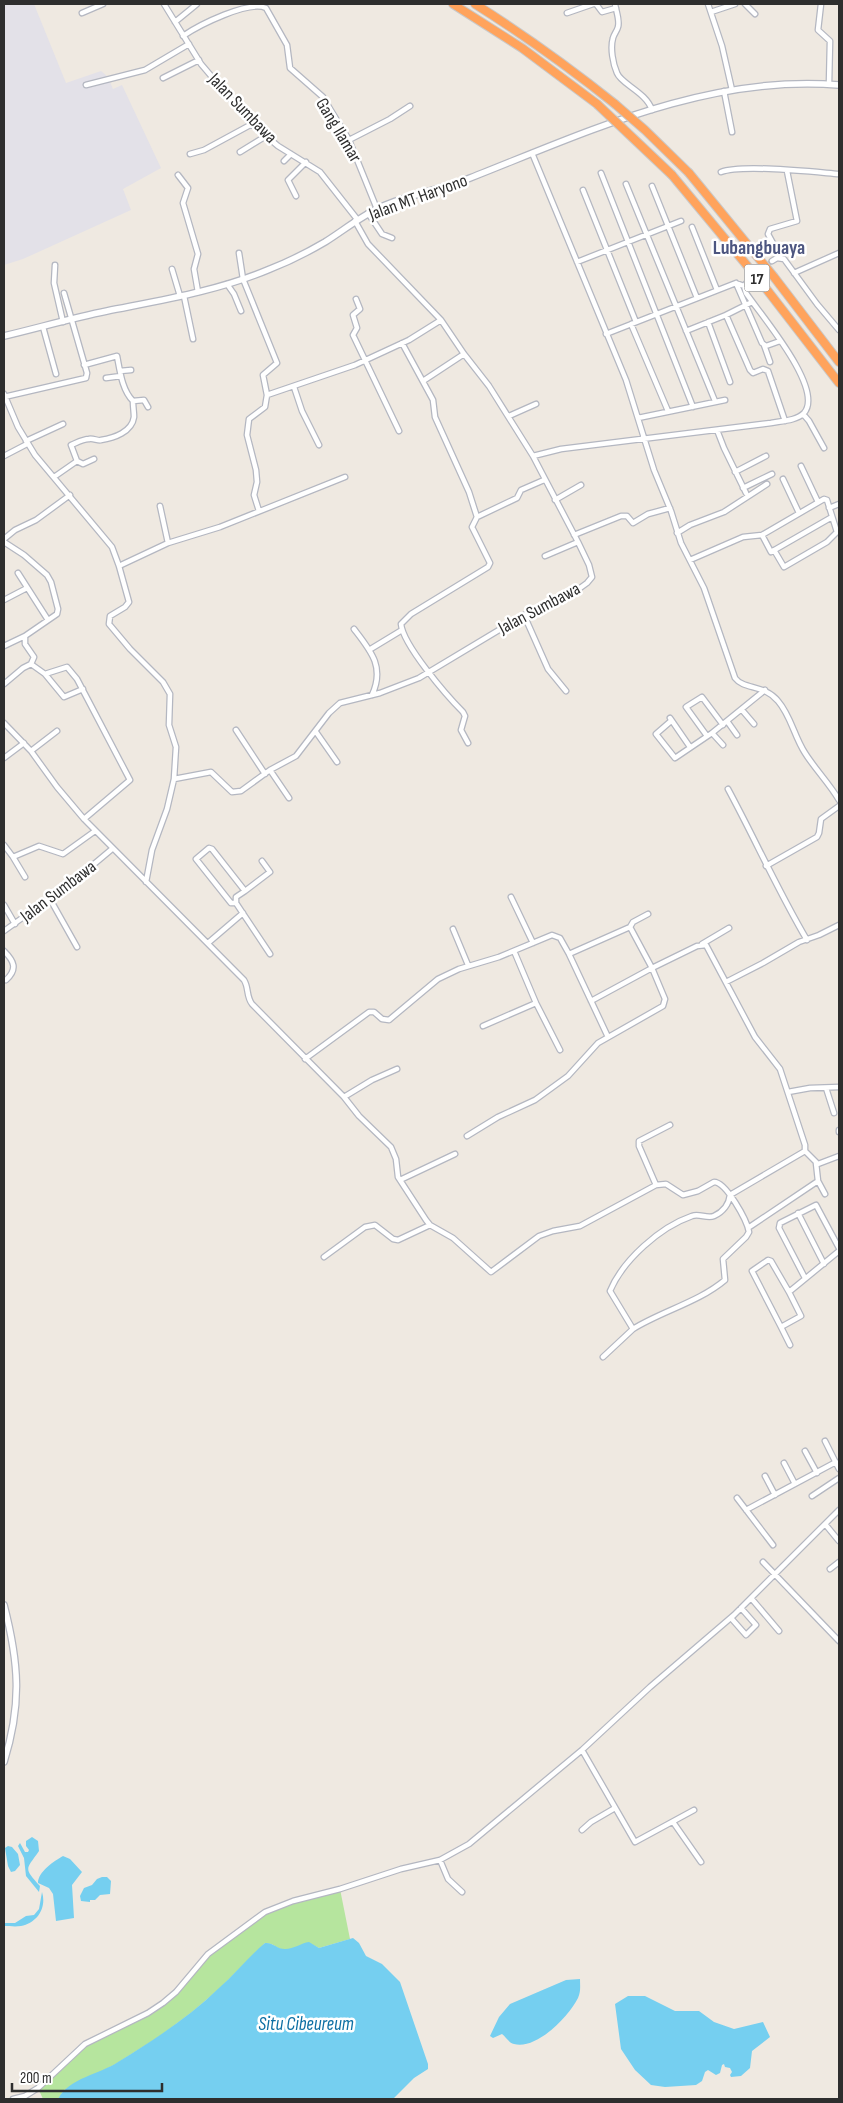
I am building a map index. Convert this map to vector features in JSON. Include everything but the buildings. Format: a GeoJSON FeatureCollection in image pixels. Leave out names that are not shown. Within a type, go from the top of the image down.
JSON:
{"type":"FeatureCollection","features":[{"type":"Feature","properties":{"kind":"highway","name":"17"},"geometry":{"type":"LineString","coordinates":[[453,4],[522,48],[597,104],[672,175],[764,286],[839,383]]}},
{"type":"Feature","properties":{"kind":"highway","name":"17"},"geometry":{"type":"LineString","coordinates":[[475,4],[534,42],[615,104],[689,173],[774,277],[839,362]]}},
{"type":"Feature","properties":{"kind":"main road","name":"Jalan MT Haryono"},"geometry":{"type":"LineString","coordinates":[[4,336],[182,296],[243,279],[275,267],[313,249],[377,208],[457,183],[624,118],[724,91],[770,85],[839,85]]}},
{"type":"Feature","properties":{"kind":"main road"},"geometry":{"type":"LineString","coordinates":[[4,1605],[12,1641],[17,1690],[16,1711],[4,1762]]}},
{"type":"Feature","properties":{"kind":"street"},"geometry":{"type":"LineString","coordinates":[[82,13],[103,4]]}},
{"type":"Feature","properties":{"kind":"street","name":"Jalan Sumbawa"},"geometry":{"type":"LineString","coordinates":[[164,4],[199,60],[252,124],[266,136],[323,175],[356,220],[363,237],[373,250],[441,320],[489,386],[533,456],[592,573],[590,580],[569,596],[524,615],[412,681],[335,706],[296,756],[270,770],[236,793],[230,791],[211,772],[174,779]]}},
{"type":"Feature","properties":{"kind":"street"},"geometry":{"type":"LineString","coordinates":[[175,22],[196,4]]}},
{"type":"Feature","properties":{"kind":"street"},"geometry":{"type":"LineString","coordinates":[[567,14],[593,4],[596,4],[602,12],[615,6],[618,27],[612,41],[616,72],[618,76],[650,103],[652,110]]}},
{"type":"Feature","properties":{"kind":"street"},"geometry":{"type":"LineString","coordinates":[[708,4],[722,46],[732,90]]}},
{"type":"Feature","properties":{"kind":"street"},"geometry":{"type":"LineString","coordinates":[[711,12],[735,4]]}},
{"type":"Feature","properties":{"kind":"street"},"geometry":{"type":"LineString","coordinates":[[745,4],[755,14]]}},
{"type":"Feature","properties":{"kind":"street"},"geometry":{"type":"LineString","coordinates":[[821,4],[818,30],[829,39],[831,50],[829,84]]}},
{"type":"Feature","properties":{"kind":"street"},"geometry":{"type":"LineString","coordinates":[[184,36],[210,19],[262,5]]}},
{"type":"Feature","properties":{"kind":"street","name":"Gang Ilamar"},"geometry":{"type":"LineString","coordinates":[[262,5],[268,10],[287,45],[288,61],[293,73],[323,98],[349,140],[377,208]]}},
{"type":"Feature","properties":{"kind":"street"},"geometry":{"type":"LineString","coordinates":[[86,85],[145,70],[189,44]]}},
{"type":"Feature","properties":{"kind":"street"},"geometry":{"type":"LineString","coordinates":[[163,78],[199,60]]}},
{"type":"Feature","properties":{"kind":"street"},"geometry":{"type":"LineString","coordinates":[[724,91],[732,132]]}},
{"type":"Feature","properties":{"kind":"street"},"geometry":{"type":"LineString","coordinates":[[349,140],[390,119],[410,106]]}},
{"type":"Feature","properties":{"kind":"street"},"geometry":{"type":"LineString","coordinates":[[190,154],[204,150],[252,124]]}},
{"type":"Feature","properties":{"kind":"street"},"geometry":{"type":"LineString","coordinates":[[240,152],[266,136]]}},
{"type":"Feature","properties":{"kind":"street"},"geometry":{"type":"LineString","coordinates":[[284,161],[292,154]]}},
{"type":"Feature","properties":{"kind":"street"},"geometry":{"type":"LineString","coordinates":[[532,154],[626,380],[654,470],[670,508],[677,532],[704,588],[735,678],[741,684],[765,690],[779,702],[788,715],[805,752],[839,800]]}},
{"type":"Feature","properties":{"kind":"street"},"geometry":{"type":"LineString","coordinates":[[296,196],[288,180],[306,162]]}},
{"type":"Feature","properties":{"kind":"street"},"geometry":{"type":"LineString","coordinates":[[721,172],[728,170],[839,174]]}},
{"type":"Feature","properties":{"kind":"street"},"geometry":{"type":"LineString","coordinates":[[787,171],[797,221],[770,229],[768,234],[781,258],[784,259],[839,330]]}},
{"type":"Feature","properties":{"kind":"street"},"geometry":{"type":"LineString","coordinates":[[601,173],[693,406]]}},
{"type":"Feature","properties":{"kind":"street"},"geometry":{"type":"LineString","coordinates":[[178,175],[188,188],[183,203],[198,254],[194,269],[198,292]]}},
{"type":"Feature","properties":{"kind":"street"},"geometry":{"type":"LineString","coordinates":[[626,184],[715,401]]}},
{"type":"Feature","properties":{"kind":"street"},"geometry":{"type":"LineString","coordinates":[[652,186],[697,298]]}},
{"type":"Feature","properties":{"kind":"street"},"geometry":{"type":"LineString","coordinates":[[583,190],[668,411]]}},
{"type":"Feature","properties":{"kind":"street"},"geometry":{"type":"LineString","coordinates":[[368,213],[385,237],[392,238]]}},
{"type":"Feature","properties":{"kind":"street"},"geometry":{"type":"LineString","coordinates":[[577,262],[681,220]]}},
{"type":"Feature","properties":{"kind":"street"},"geometry":{"type":"LineString","coordinates":[[692,227],[717,290]]}},
{"type":"Feature","properties":{"kind":"street"},"geometry":{"type":"LineString","coordinates":[[239,253],[243,279],[277,364],[263,375],[268,395],[265,407],[249,419],[246,429],[256,470],[257,482],[254,495],[259,511]]}},
{"type":"Feature","properties":{"kind":"street"},"geometry":{"type":"LineString","coordinates":[[794,273],[839,253]]}},
{"type":"Feature","properties":{"kind":"street"},"geometry":{"type":"LineString","coordinates":[[772,261],[781,258]]}},
{"type":"Feature","properties":{"kind":"street"},"geometry":{"type":"LineString","coordinates":[[55,265],[54,283],[64,322]]}},
{"type":"Feature","properties":{"kind":"street"},"geometry":{"type":"LineString","coordinates":[[172,269],[182,296],[193,339]]}},
{"type":"Feature","properties":{"kind":"street"},"geometry":{"type":"LineString","coordinates":[[744,286],[750,278]]}},
{"type":"Feature","properties":{"kind":"street"},"geometry":{"type":"LineString","coordinates":[[533,456],[561,449],[644,440],[785,420],[803,414],[808,402],[805,383],[780,341],[752,302],[744,286],[736,283],[606,334]]}},
{"type":"Feature","properties":{"kind":"street"},"geometry":{"type":"LineString","coordinates":[[736,283],[770,362]]}},
{"type":"Feature","properties":{"kind":"street"},"geometry":{"type":"LineString","coordinates":[[227,284],[234,294],[241,311]]}},
{"type":"Feature","properties":{"kind":"street"},"geometry":{"type":"LineString","coordinates":[[64,293],[87,373],[84,379],[4,396],[26,442],[42,464],[112,547],[120,566],[129,602],[125,607],[110,616],[109,624],[169,690],[169,724],[176,748],[174,779],[167,809],[152,850],[146,882]]}},
{"type":"Feature","properties":{"kind":"street"},"geometry":{"type":"LineString","coordinates":[[356,298],[360,309],[352,317],[356,328],[354,335],[399,431]]}},
{"type":"Feature","properties":{"kind":"street"},"geometry":{"type":"LineString","coordinates":[[686,330],[726,315],[752,302]]}},
{"type":"Feature","properties":{"kind":"street"},"geometry":{"type":"LineString","coordinates":[[726,315],[750,370],[753,373],[763,369],[768,371],[785,420]]}},
{"type":"Feature","properties":{"kind":"street"},"geometry":{"type":"LineString","coordinates":[[268,395],[365,360],[402,343],[441,320]]}},
{"type":"Feature","properties":{"kind":"street"},"geometry":{"type":"LineString","coordinates":[[708,322],[730,382]]}},
{"type":"Feature","properties":{"kind":"street"},"geometry":{"type":"LineString","coordinates":[[43,327],[56,374]]}},
{"type":"Feature","properties":{"kind":"street"},"geometry":{"type":"LineString","coordinates":[[764,345],[780,341]]}},
{"type":"Feature","properties":{"kind":"street"},"geometry":{"type":"LineString","coordinates":[[402,343],[433,400],[435,416],[467,488],[477,517]]}},
{"type":"Feature","properties":{"kind":"street"},"geometry":{"type":"LineString","coordinates":[[424,381],[464,354]]}},
{"type":"Feature","properties":{"kind":"street"},"geometry":{"type":"LineString","coordinates":[[84,365],[118,356],[121,374],[132,402],[134,418],[128,430],[112,438],[101,441],[89,438],[71,445],[77,461],[83,464],[94,459]]}},
{"type":"Feature","properties":{"kind":"street"},"geometry":{"type":"LineString","coordinates":[[106,378],[131,370]]}},
{"type":"Feature","properties":{"kind":"street"},"geometry":{"type":"LineString","coordinates":[[294,387],[319,445]]}},
{"type":"Feature","properties":{"kind":"street"},"geometry":{"type":"LineString","coordinates":[[132,402],[144,400],[148,407]]}},
{"type":"Feature","properties":{"kind":"street"},"geometry":{"type":"LineString","coordinates":[[638,418],[725,400]]}},
{"type":"Feature","properties":{"kind":"street"},"geometry":{"type":"LineString","coordinates":[[509,416],[536,404]]}},
{"type":"Feature","properties":{"kind":"street"},"geometry":{"type":"LineString","coordinates":[[803,414],[809,420],[824,448]]}},
{"type":"Feature","properties":{"kind":"street"},"geometry":{"type":"LineString","coordinates":[[4,456],[26,442],[63,424]]}},
{"type":"Feature","properties":{"kind":"street"},"geometry":{"type":"LineString","coordinates":[[718,430],[744,491],[772,474]]}},
{"type":"Feature","properties":{"kind":"street"},"geometry":{"type":"LineString","coordinates":[[735,472],[766,456]]}},
{"type":"Feature","properties":{"kind":"street"},"geometry":{"type":"LineString","coordinates":[[54,477],[77,461]]}},
{"type":"Feature","properties":{"kind":"street"},"geometry":{"type":"LineString","coordinates":[[801,466],[818,502]]}},
{"type":"Feature","properties":{"kind":"street"},"geometry":{"type":"LineString","coordinates":[[120,566],[168,543],[220,527],[345,478]]}},
{"type":"Feature","properties":{"kind":"street"},"geometry":{"type":"LineString","coordinates":[[783,479],[799,513]]}},
{"type":"Feature","properties":{"kind":"street"},"geometry":{"type":"LineString","coordinates":[[468,743],[461,730],[465,716],[429,672],[402,630],[402,624],[408,616],[490,565],[472,527],[477,517],[517,498],[521,490],[544,480]]}},
{"type":"Feature","properties":{"kind":"street"},"geometry":{"type":"LineString","coordinates":[[677,532],[724,512],[767,484]]}},
{"type":"Feature","properties":{"kind":"street"},"geometry":{"type":"LineString","coordinates":[[555,500],[581,485]]}},
{"type":"Feature","properties":{"kind":"street"},"geometry":{"type":"LineString","coordinates":[[4,646],[24,636],[57,614],[58,609],[49,578],[24,555],[4,541],[15,530],[36,520],[70,495]]}},
{"type":"Feature","properties":{"kind":"street"},"geometry":{"type":"LineString","coordinates":[[690,560],[743,537],[762,535],[818,502],[824,499],[827,500],[837,532],[828,542],[784,567],[774,550]]}},
{"type":"Feature","properties":{"kind":"street"},"geometry":{"type":"LineString","coordinates":[[829,508],[839,504]]}},
{"type":"Feature","properties":{"kind":"street"},"geometry":{"type":"LineString","coordinates":[[160,506],[168,543]]}},
{"type":"Feature","properties":{"kind":"street"},"geometry":{"type":"LineString","coordinates":[[574,535],[621,516],[627,516],[633,522],[648,514],[670,508]]}},
{"type":"Feature","properties":{"kind":"street"},"geometry":{"type":"LineString","coordinates":[[762,535],[771,552],[832,518]]}},
{"type":"Feature","properties":{"kind":"street"},"geometry":{"type":"LineString","coordinates":[[545,556],[578,542]]}},
{"type":"Feature","properties":{"kind":"street"},"geometry":{"type":"LineString","coordinates":[[18,573],[48,620]]}},
{"type":"Feature","properties":{"kind":"street"},"geometry":{"type":"LineString","coordinates":[[4,600],[26,588]]}},
{"type":"Feature","properties":{"kind":"street"},"geometry":{"type":"LineString","coordinates":[[524,615],[548,669],[566,691]]}},
{"type":"Feature","properties":{"kind":"street"},"geometry":{"type":"LineString","coordinates":[[354,628],[369,650],[378,671],[372,695]]}},
{"type":"Feature","properties":{"kind":"street"},"geometry":{"type":"LineString","coordinates":[[369,650],[402,630]]}},
{"type":"Feature","properties":{"kind":"street"},"geometry":{"type":"LineString","coordinates":[[24,636],[25,644],[34,658],[32,664]]}},
{"type":"Feature","properties":{"kind":"street"},"geometry":{"type":"LineString","coordinates":[[32,664],[45,674],[64,697],[83,689]]}},
{"type":"Feature","properties":{"kind":"street"},"geometry":{"type":"LineString","coordinates":[[4,684],[26,666],[32,664]]}},
{"type":"Feature","properties":{"kind":"street"},"geometry":{"type":"LineString","coordinates":[[45,674],[67,666],[83,689],[130,780],[84,819]]}},
{"type":"Feature","properties":{"kind":"street"},"geometry":{"type":"LineString","coordinates":[[690,747],[671,719],[656,734],[675,758],[712,733],[765,690]]}},
{"type":"Feature","properties":{"kind":"street"},"geometry":{"type":"LineString","coordinates":[[707,736],[686,707],[702,697],[737,735]]}},
{"type":"Feature","properties":{"kind":"street"},"geometry":{"type":"LineString","coordinates":[[742,710],[754,724]]}},
{"type":"Feature","properties":{"kind":"street"},"geometry":{"type":"LineString","coordinates":[[4,723],[31,751],[57,787],[95,831],[245,982],[250,1002],[344,1096],[359,1116],[393,1151],[396,1172],[430,1225],[453,1238],[491,1272],[526,1245],[546,1233],[580,1226],[656,1185],[666,1184],[684,1195],[718,1182],[730,1195],[749,1232],[723,1259],[726,1278],[691,1301],[646,1320],[602,1357]]}},
{"type":"Feature","properties":{"kind":"street"},"geometry":{"type":"LineString","coordinates":[[236,730],[265,774]]}},
{"type":"Feature","properties":{"kind":"street"},"geometry":{"type":"LineString","coordinates":[[31,751],[57,731]]}},
{"type":"Feature","properties":{"kind":"street"},"geometry":{"type":"LineString","coordinates":[[316,732],[337,762]]}},
{"type":"Feature","properties":{"kind":"street"},"geometry":{"type":"LineString","coordinates":[[712,733],[722,745]]}},
{"type":"Feature","properties":{"kind":"street"},"geometry":{"type":"LineString","coordinates":[[4,758],[24,743]]}},
{"type":"Feature","properties":{"kind":"street"},"geometry":{"type":"LineString","coordinates":[[270,770],[289,798]]}},
{"type":"Feature","properties":{"kind":"street"},"geometry":{"type":"LineString","coordinates":[[728,789],[750,830],[766,866],[807,940]]}},
{"type":"Feature","properties":{"kind":"street"},"geometry":{"type":"LineString","coordinates":[[766,866],[817,837],[821,818],[839,806]]}},
{"type":"Feature","properties":{"kind":"street"},"geometry":{"type":"LineString","coordinates":[[13,857],[39,846],[63,854],[95,831]]}},
{"type":"Feature","properties":{"kind":"street"},"geometry":{"type":"LineString","coordinates":[[4,845],[25,877]]}},
{"type":"Feature","properties":{"kind":"street"},"geometry":{"type":"LineString","coordinates":[[236,902],[231,903],[197,861],[197,857],[209,848],[212,849],[244,891]]}},
{"type":"Feature","properties":{"kind":"street","name":"Jalan Sumbawa"},"geometry":{"type":"LineString","coordinates":[[4,931],[50,899],[112,849]]}},
{"type":"Feature","properties":{"kind":"street"},"geometry":{"type":"LineString","coordinates":[[262,861],[270,872],[236,897],[236,902],[270,954]]}},
{"type":"Feature","properties":{"kind":"street"},"geometry":{"type":"LineString","coordinates":[[511,897],[533,943]]}},
{"type":"Feature","properties":{"kind":"street"},"geometry":{"type":"LineString","coordinates":[[50,899],[77,947]]}},
{"type":"Feature","properties":{"kind":"street"},"geometry":{"type":"LineString","coordinates":[[4,905],[15,924]]}},
{"type":"Feature","properties":{"kind":"street"},"geometry":{"type":"LineString","coordinates":[[208,943],[244,913]]}},
{"type":"Feature","properties":{"kind":"street"},"geometry":{"type":"LineString","coordinates":[[569,954],[630,927],[633,922],[648,914]]}},
{"type":"Feature","properties":{"kind":"street"},"geometry":{"type":"LineString","coordinates":[[726,982],[763,964],[795,944],[839,925]]}},
{"type":"Feature","properties":{"kind":"street"},"geometry":{"type":"LineString","coordinates":[[467,1136],[549,1090],[568,1076],[594,1047],[664,1004],[664,993],[630,927]]}},
{"type":"Feature","properties":{"kind":"street"},"geometry":{"type":"LineString","coordinates":[[591,1001],[729,928]]}},
{"type":"Feature","properties":{"kind":"street"},"geometry":{"type":"LineString","coordinates":[[453,929],[468,965]]}},
{"type":"Feature","properties":{"kind":"street"},"geometry":{"type":"LineString","coordinates":[[306,1059],[370,1012],[374,1012],[382,1019],[389,1020],[432,982],[468,965],[514,951],[552,935],[558,936],[569,954],[608,1037]]}},
{"type":"Feature","properties":{"kind":"street"},"geometry":{"type":"LineString","coordinates":[[701,944],[708,948],[755,1037],[780,1069],[788,1090],[805,1151],[816,1163],[818,1181],[826,1194]]}},
{"type":"Feature","properties":{"kind":"street"},"geometry":{"type":"LineString","coordinates":[[4,951],[10,958],[14,970],[13,974],[6,980]]}},
{"type":"Feature","properties":{"kind":"street"},"geometry":{"type":"LineString","coordinates":[[514,951],[536,1003],[560,1050]]}},
{"type":"Feature","properties":{"kind":"street"},"geometry":{"type":"LineString","coordinates":[[483,1026],[536,1003]]}},
{"type":"Feature","properties":{"kind":"street"},"geometry":{"type":"LineString","coordinates":[[344,1096],[396,1069]]}},
{"type":"Feature","properties":{"kind":"street"},"geometry":{"type":"LineString","coordinates":[[788,1090],[839,1087]]}},
{"type":"Feature","properties":{"kind":"street"},"geometry":{"type":"LineString","coordinates":[[826,1088],[834,1113]]}},
{"type":"Feature","properties":{"kind":"street"},"geometry":{"type":"LineString","coordinates":[[832,1107],[839,1106]]}},
{"type":"Feature","properties":{"kind":"street"},"geometry":{"type":"LineString","coordinates":[[656,1185],[639,1146],[639,1141],[670,1125]]}},
{"type":"Feature","properties":{"kind":"street"},"geometry":{"type":"LineString","coordinates":[[633,1329],[610,1291],[637,1252],[666,1229],[695,1215],[715,1216],[726,1206],[730,1195],[805,1151]]}},
{"type":"Feature","properties":{"kind":"street"},"geometry":{"type":"LineString","coordinates":[[400,1180],[454,1154]]}},
{"type":"Feature","properties":{"kind":"street"},"geometry":{"type":"LineString","coordinates":[[816,1163],[820,1164],[839,1156]]}},
{"type":"Feature","properties":{"kind":"street"},"geometry":{"type":"LineString","coordinates":[[748,1228],[818,1181]]}},
{"type":"Feature","properties":{"kind":"street"},"geometry":{"type":"LineString","coordinates":[[789,1292],[839,1250],[816,1205],[798,1213],[779,1225],[805,1278]]}},
{"type":"Feature","properties":{"kind":"street"},"geometry":{"type":"LineString","coordinates":[[798,1213],[824,1264]]}},
{"type":"Feature","properties":{"kind":"street"},"geometry":{"type":"LineString","coordinates":[[324,1257],[365,1227],[375,1225],[393,1239],[398,1240],[430,1225]]}},
{"type":"Feature","properties":{"kind":"street"},"geometry":{"type":"LineString","coordinates":[[781,1328],[801,1316],[771,1261],[768,1260],[752,1271],[781,1328],[790,1345]]}},
{"type":"Feature","properties":{"kind":"street"},"geometry":{"type":"LineString","coordinates":[[825,1441],[839,1469]]}},
{"type":"Feature","properties":{"kind":"street"},"geometry":{"type":"LineString","coordinates":[[805,1451],[817,1473]]}},
{"type":"Feature","properties":{"kind":"street"},"geometry":{"type":"LineString","coordinates":[[746,1510],[836,1462]]}},
{"type":"Feature","properties":{"kind":"street"},"geometry":{"type":"LineString","coordinates":[[784,1463],[795,1484]]}},
{"type":"Feature","properties":{"kind":"street"},"geometry":{"type":"LineString","coordinates":[[765,1476],[775,1495]]}},
{"type":"Feature","properties":{"kind":"street"},"geometry":{"type":"LineString","coordinates":[[812,1496],[839,1478]]}},
{"type":"Feature","properties":{"kind":"street"},"geometry":{"type":"LineString","coordinates":[[737,1498],[773,1545]]}},
{"type":"Feature","properties":{"kind":"street"},"geometry":{"type":"LineString","coordinates":[[13,2099],[26,2096],[34,2091],[78,2048],[148,2013],[163,2003],[176,1992],[208,1954],[226,1939],[266,1912],[293,1901],[340,1889],[401,1869],[440,1860],[469,1844],[582,1750],[650,1687],[731,1618],[839,1510]]}},
{"type":"Feature","properties":{"kind":"street"},"geometry":{"type":"LineString","coordinates":[[826,1524],[839,1541]]}},
{"type":"Feature","properties":{"kind":"street"},"geometry":{"type":"LineString","coordinates":[[763,1562],[838,1638]]}},
{"type":"Feature","properties":{"kind":"street"},"geometry":{"type":"LineString","coordinates":[[830,1569],[839,1562]]}},
{"type":"Feature","properties":{"kind":"street"},"geometry":{"type":"LineString","coordinates":[[751,1598],[780,1631]]}},
{"type":"Feature","properties":{"kind":"street"},"geometry":{"type":"LineString","coordinates":[[731,1618],[746,1635],[756,1625],[741,1608]]}},
{"type":"Feature","properties":{"kind":"street"},"geometry":{"type":"LineString","coordinates":[[582,1750],[635,1842],[694,1810]]}},
{"type":"Feature","properties":{"kind":"street"},"geometry":{"type":"LineString","coordinates":[[582,1830],[591,1822],[616,1808]]}},
{"type":"Feature","properties":{"kind":"street"},"geometry":{"type":"LineString","coordinates":[[673,1822],[701,1862]]}},
{"type":"Feature","properties":{"kind":"street"},"geometry":{"type":"LineString","coordinates":[[440,1860],[448,1879],[462,1892]]}},
{"type":"Feature","properties":{"kind":"shaded area"},"geometry":{"type":"Polygon","coordinates":[[[4,4],[34,4],[66,83],[101,71],[108,77],[113,89],[122,85],[161,168],[123,189],[131,210],[23,259],[4,265],[4,4]]]}},
{"type":"Feature","properties":{"kind":"green space"},"geometry":{"type":"Polygon","coordinates":[[[340,1889],[350,1939],[319,1948],[311,1944],[281,1949],[265,1943],[219,1989],[160,2036],[114,2065],[64,2090],[58,2099],[43,2099],[38,2088],[78,2048],[148,2013],[176,1992],[208,1954],[265,1912],[282,1905],[340,1889]]]}},
{"type":"Feature","properties":{"kind":"water"},"geometry":{"type":"Polygon","coordinates":[[[32,1837],[38,1841],[39,1851],[28,1868],[40,1886],[39,1892],[26,1876],[24,1858],[18,1846],[20,1843],[25,1852],[28,1852],[26,1841],[32,1837]]]}},
{"type":"Feature","properties":{"kind":"water"},"geometry":{"type":"Polygon","coordinates":[[[8,1846],[12,1847],[18,1854],[20,1865],[15,1871],[11,1872],[5,1848],[8,1846]]]}},
{"type":"Feature","properties":{"kind":"water"},"geometry":{"type":"Polygon","coordinates":[[[63,1856],[70,1859],[82,1872],[72,1885],[74,1918],[56,1921],[53,1894],[49,1888],[38,1883],[44,1871],[63,1856]]]}},
{"type":"Feature","properties":{"kind":"water"},"geometry":{"type":"Polygon","coordinates":[[[107,1877],[111,1881],[110,1894],[100,1895],[95,1900],[90,1900],[90,1902],[81,1901],[80,1896],[84,1888],[92,1885],[97,1879],[107,1877]]]}},
{"type":"Feature","properties":{"kind":"water"},"geometry":{"type":"Polygon","coordinates":[[[42,1892],[42,1909],[32,1922],[21,1926],[4,1926],[4,1923],[15,1923],[26,1916],[34,1915],[39,1909],[42,1892]]]}},
{"type":"Feature","properties":{"kind":"water","name":"Situ Cibeureum"},"geometry":{"type":"Polygon","coordinates":[[[353,1938],[359,1943],[366,1956],[382,1964],[400,1982],[428,2064],[428,2069],[414,2078],[393,2099],[58,2099],[69,2086],[77,2081],[111,2066],[158,2037],[208,1999],[265,1943],[285,1949],[309,1942],[319,1948],[353,1938]]]}},
{"type":"Feature","properties":{"kind":"water"},"geometry":{"type":"Polygon","coordinates":[[[580,1979],[580,1993],[574,2005],[560,2022],[542,2037],[532,2042],[514,2044],[502,2034],[493,2038],[490,2036],[499,2017],[510,2004],[566,1980],[580,1979]]]}},
{"type":"Feature","properties":{"kind":"water"},"geometry":{"type":"Polygon","coordinates":[[[628,1996],[645,1996],[675,2011],[699,2011],[714,2022],[734,2029],[763,2022],[770,2037],[752,2051],[750,2068],[741,2076],[731,2077],[732,2072],[730,2068],[725,2067],[724,2064],[720,2073],[716,2075],[708,2070],[705,2072],[702,2081],[696,2085],[665,2087],[651,2085],[635,2070],[621,2049],[615,2004],[628,1996]]]}},
{"type":"Feature","properties":{"kind":"tunnel"},"geometry":{"type":"LineString","coordinates":[[753,276],[772,261]]}},
{"type":"Feature","properties":{"kind":"district","name":"Lubangbuaya"},"geometry":{"type":"Point","coordinates":[759,247]}}]}
